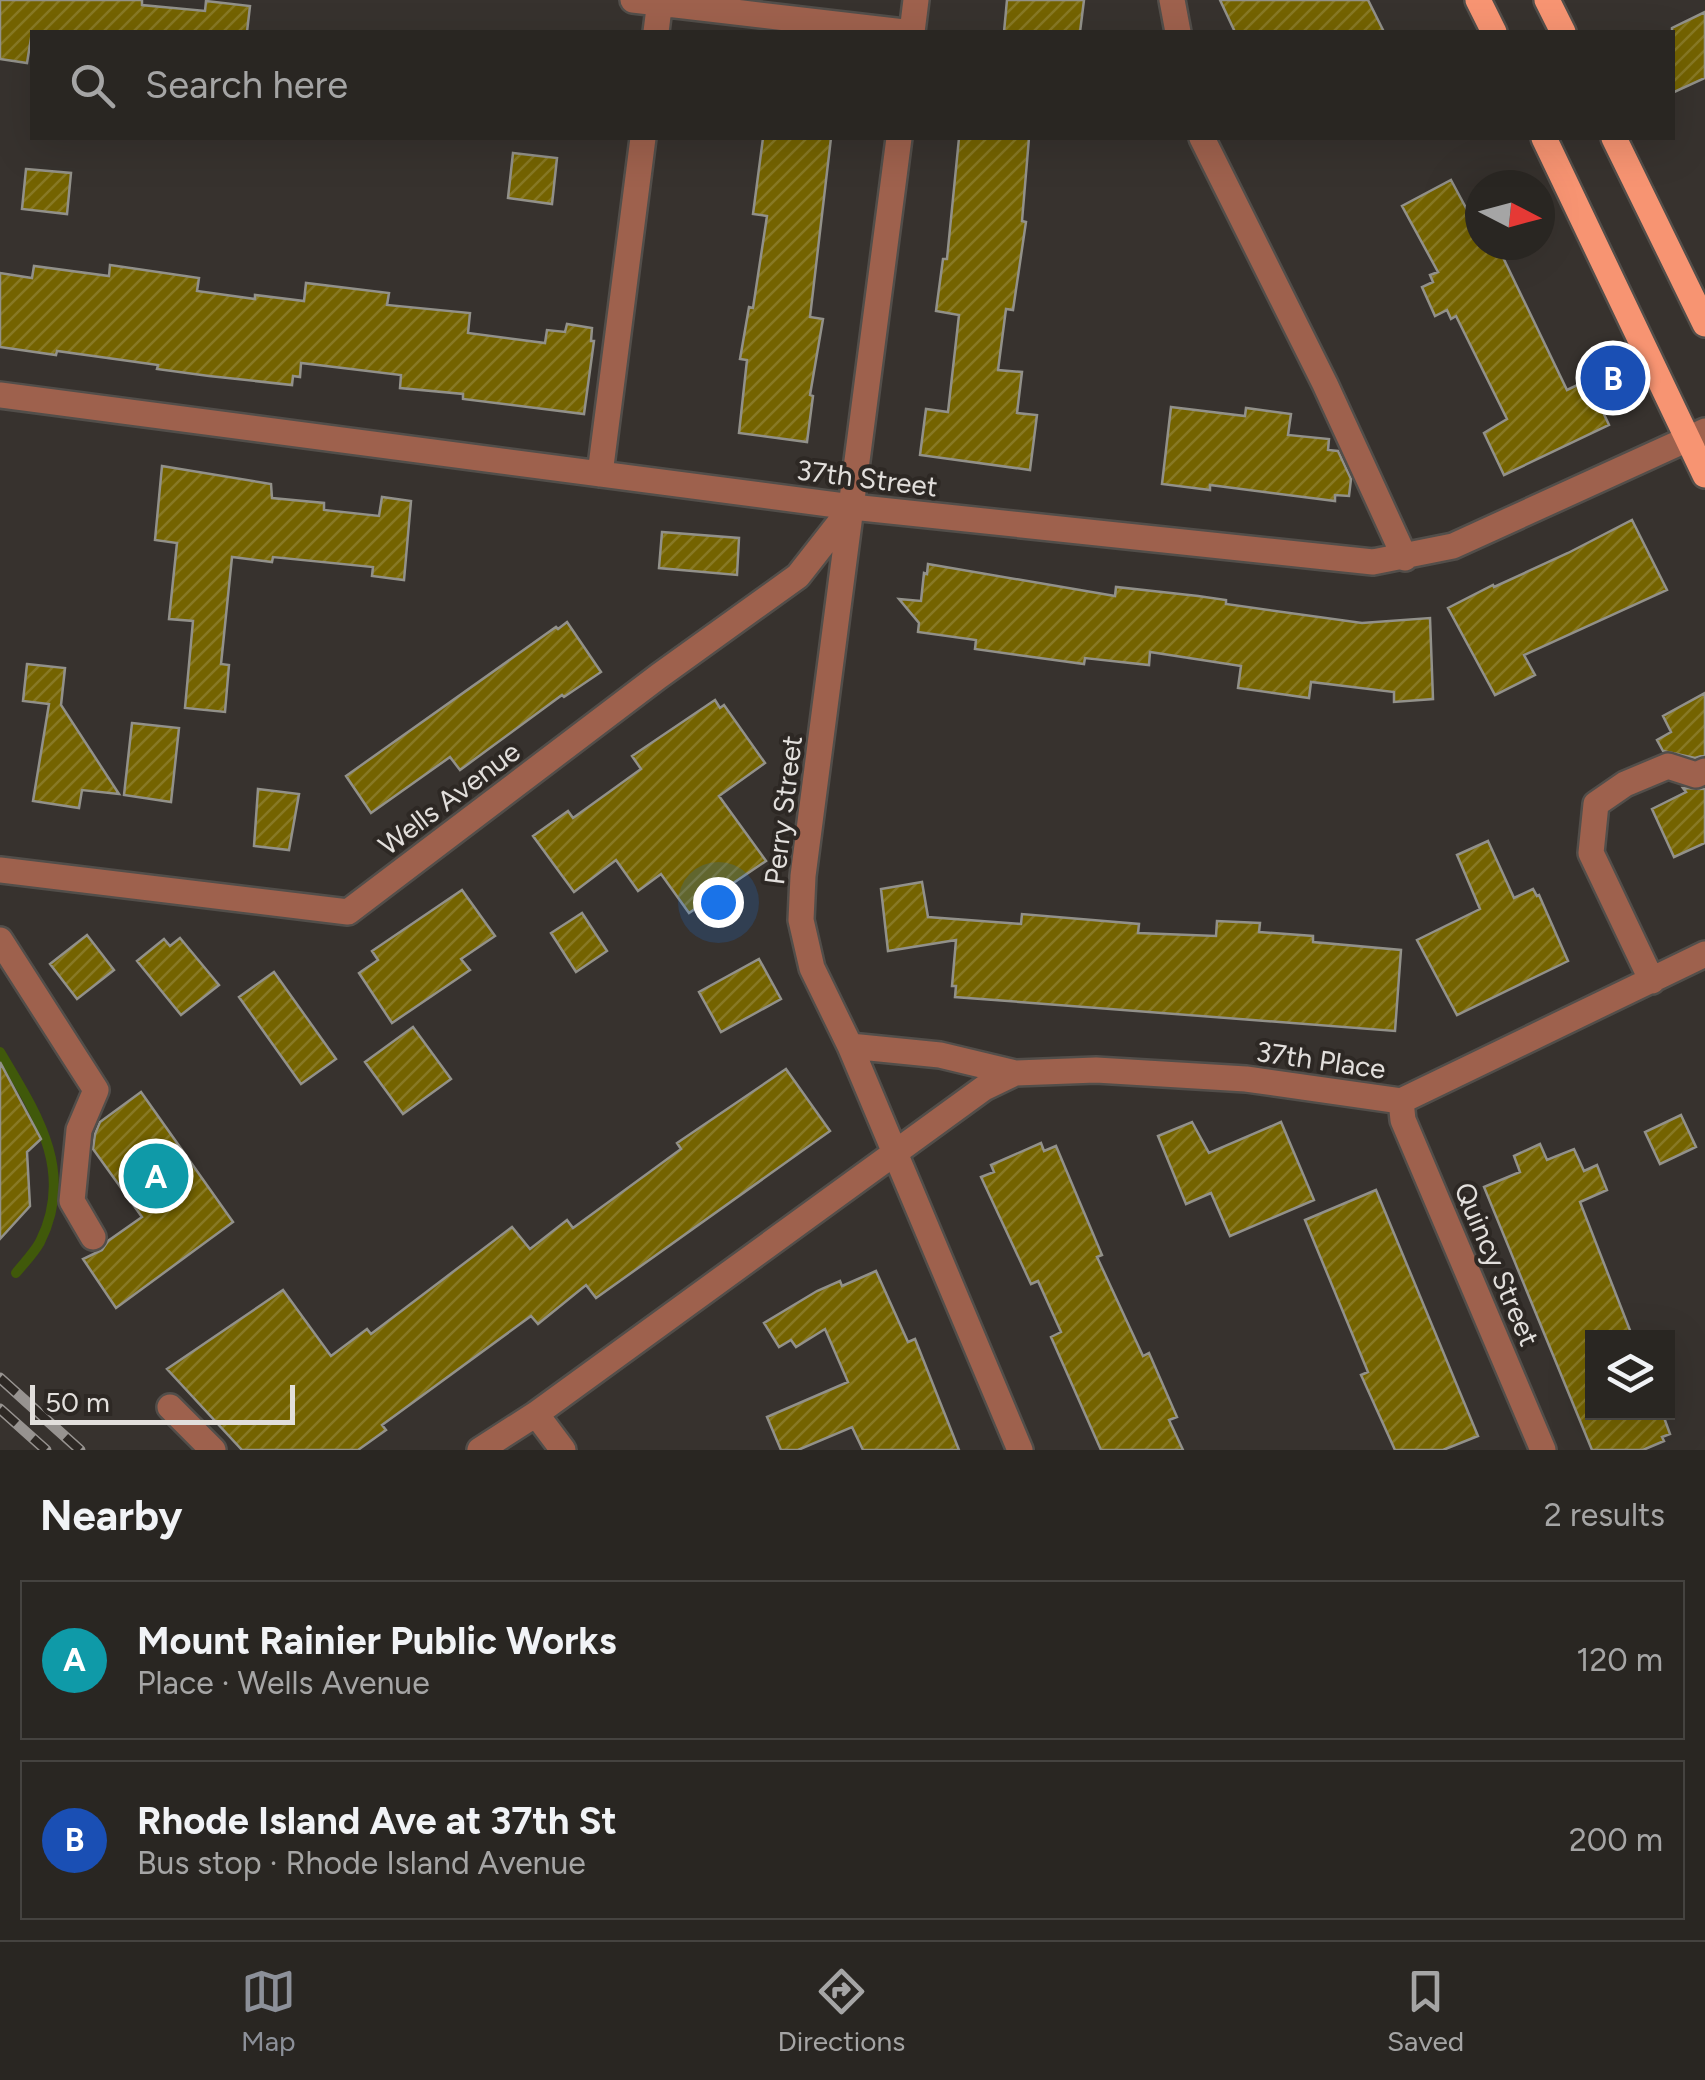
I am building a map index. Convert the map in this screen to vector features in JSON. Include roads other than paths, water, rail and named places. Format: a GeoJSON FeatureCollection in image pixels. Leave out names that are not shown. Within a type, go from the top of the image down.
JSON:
{"type":"FeatureCollection","features":[{"type":"Feature","properties":{"kind":"main road"},"geometry":{"type":"LineString","coordinates":[[1478,0],[1493,30]]}},
{"type":"Feature","properties":{"kind":"main road"},"geometry":{"type":"LineString","coordinates":[[1547,0],[1562,30]]}},
{"type":"Feature","properties":{"kind":"main road"},"geometry":{"type":"LineString","coordinates":[[1545,140],[1697,434],[1705,475]]}},
{"type":"Feature","properties":{"kind":"main road"},"geometry":{"type":"LineString","coordinates":[[1615,140],[1705,324]]}},
{"type":"Feature","properties":{"kind":"street"},"geometry":{"type":"LineString","coordinates":[[632,0],[888,30]]}},
{"type":"Feature","properties":{"kind":"street"},"geometry":{"type":"LineString","coordinates":[[912,30],[916,0]]}},
{"type":"Feature","properties":{"kind":"street"},"geometry":{"type":"LineString","coordinates":[[1172,0],[1178,30]]}},
{"type":"Feature","properties":{"kind":"street"},"geometry":{"type":"LineString","coordinates":[[656,30],[660,2]]}},
{"type":"Feature","properties":{"kind":"street"},"geometry":{"type":"LineString","coordinates":[[600,474],[643,140]]}},
{"type":"Feature","properties":{"kind":"street","name":"Perry Street"},"geometry":{"type":"LineString","coordinates":[[899,140],[800,920],[812,968],[850,1046],[1020,1450]]}},
{"type":"Feature","properties":{"kind":"street"},"geometry":{"type":"LineString","coordinates":[[1203,140],[1325,384],[1405,558]]}},
{"type":"Feature","properties":{"kind":"street","name":"37th Street"},"geometry":{"type":"LineString","coordinates":[[0,395],[852,507],[1373,562],[1453,546],[1697,434]]}},
{"type":"Feature","properties":{"kind":"street","name":"Wells Avenue"},"geometry":{"type":"LineString","coordinates":[[0,870],[348,912],[798,576],[852,507]]}},
{"type":"Feature","properties":{"kind":"street"},"geometry":{"type":"LineString","coordinates":[[1652,981],[1591,853],[1596,804],[1625,784],[1668,766],[1696,774],[1705,771]]}},
{"type":"Feature","properties":{"kind":"street"},"geometry":{"type":"LineString","coordinates":[[0,940],[96,1090],[78,1130],[72,1201],[93,1237]]}},
{"type":"Feature","properties":{"kind":"street","name":"37th Place"},"geometry":{"type":"LineString","coordinates":[[850,1046],[940,1055],[1015,1073],[1096,1070],[1246,1079],[1401,1101],[1705,954]]}},
{"type":"Feature","properties":{"kind":"street","name":"37th Place"},"geometry":{"type":"LineString","coordinates":[[480,1450],[536,1414],[984,1088],[1015,1073]]}},
{"type":"Feature","properties":{"kind":"street","name":"Quincy Street"},"geometry":{"type":"LineString","coordinates":[[1401,1101],[1403,1120],[1542,1450]]}},
{"type":"Feature","properties":{"kind":"street"},"geometry":{"type":"LineString","coordinates":[[170,1407],[212,1450]]}},
{"type":"Feature","properties":{"kind":"street"},"geometry":{"type":"LineString","coordinates":[[536,1414],[564,1450]]}},
{"type":"Feature","properties":{"kind":"waterway"},"geometry":{"type":"LineString","coordinates":[[0,1052],[47,1142],[54,1191],[50,1216],[38,1246],[16,1273]]}},
{"type":"Feature","properties":{"kind":"railway"},"geometry":{"type":"LineString","coordinates":[[0,1378],[80,1450]]}},
{"type":"Feature","properties":{"kind":"railway"},"geometry":{"type":"LineString","coordinates":[[0,1409],[46,1450]]}},
{"type":"Feature","properties":{"kind":"place","name":"Rhode Island Ave at 37th St"},"geometry":{"type":"Point","coordinates":[1613,378]}},
{"type":"Feature","properties":{"kind":"place","name":"Mount Rainier Public Works"},"geometry":{"type":"Point","coordinates":[156,1176]}}]}
